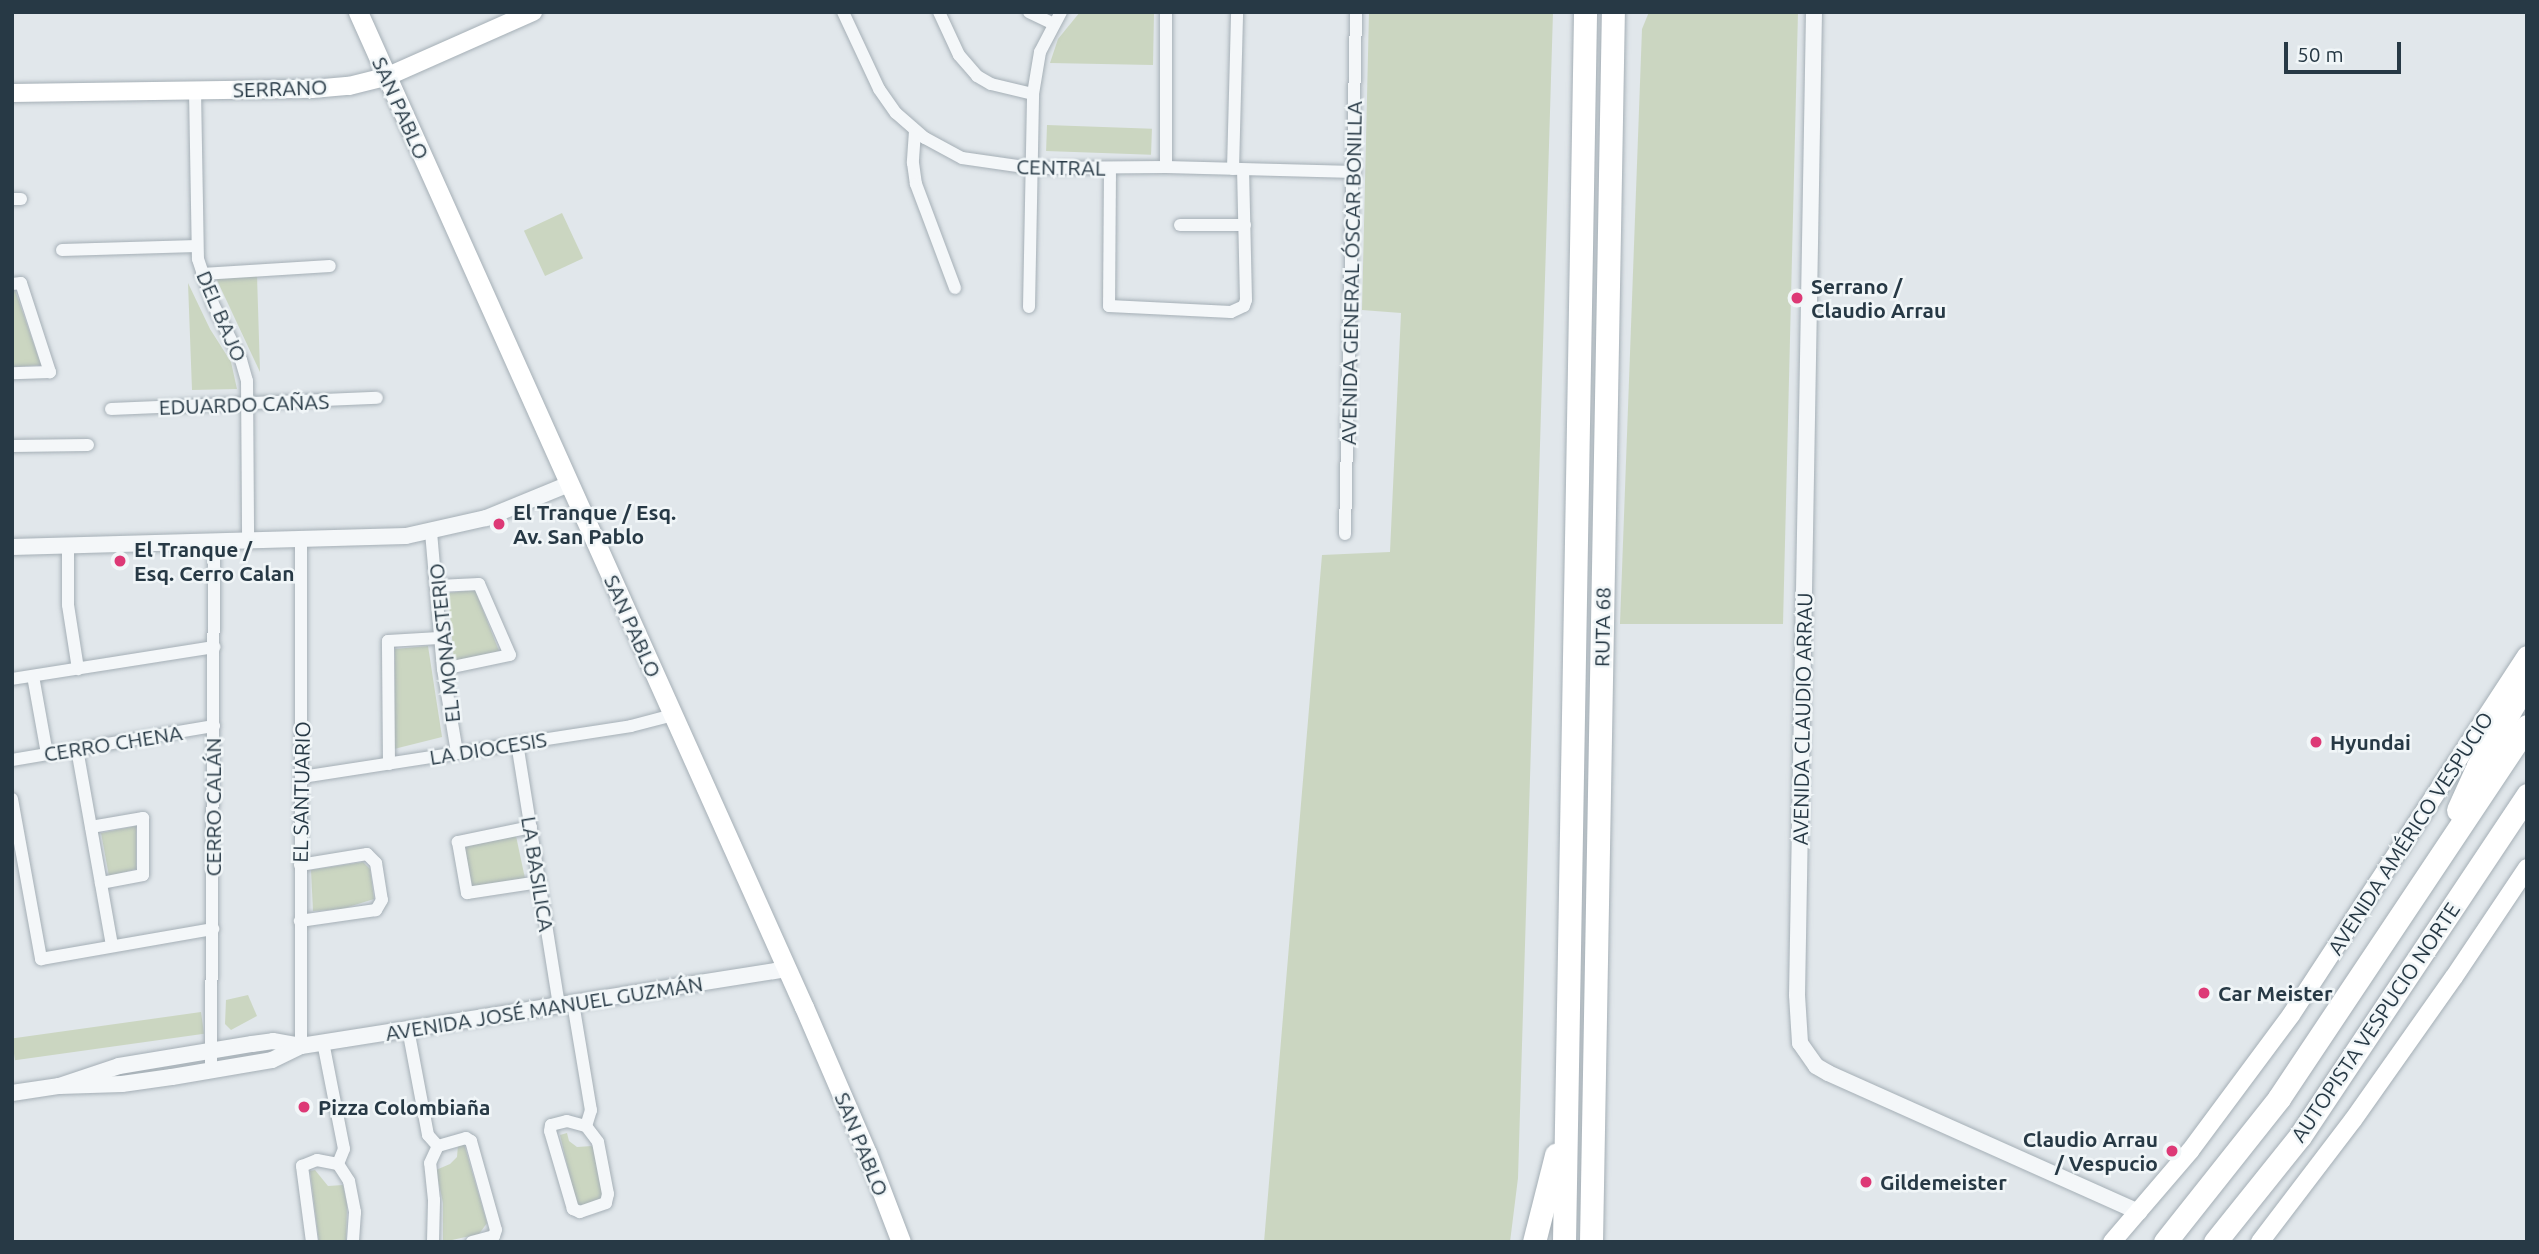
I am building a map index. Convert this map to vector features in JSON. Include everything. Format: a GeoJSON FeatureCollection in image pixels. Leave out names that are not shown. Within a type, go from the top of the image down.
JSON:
{"type":"FeatureCollection","features":[{"type":"Feature","properties":{"kind":"highway","name":"RUTA 68"},"geometry":{"type":"LineString","coordinates":[[1563,1242],[1585,12]]}},
{"type":"Feature","properties":{"kind":"highway","name":"RUTA 68"},"geometry":{"type":"LineString","coordinates":[[1591,1242],[1613,12]]}},
{"type":"Feature","properties":{"kind":"highway"},"geometry":{"type":"LineString","coordinates":[[1611,133],[1625,12]]}},
{"type":"Feature","properties":{"kind":"highway"},"geometry":{"type":"LineString","coordinates":[[2437,861],[2478,766],[2527,681]]}},
{"type":"Feature","properties":{"kind":"highway","name":"AUTOPISTA VESPUCIO NORTE"},"geometry":{"type":"LineString","coordinates":[[2165,1242],[2279,1098],[2527,726]]}},
{"type":"Feature","properties":{"kind":"highway","name":"AUTOPISTA VESPUCIO NORTE"},"geometry":{"type":"LineString","coordinates":[[2215,1242],[2300,1136],[2527,797]]}},
{"type":"Feature","properties":{"kind":"highway"},"geometry":{"type":"LineString","coordinates":[[1534,1242],[1566,1118]]}},
{"type":"Feature","properties":{"kind":"highway"},"geometry":{"type":"LineString","coordinates":[[1546,1242],[1566,1118]]}},
{"type":"Feature","properties":{"kind":"main road","name":"SAN PABLO"},"geometry":{"type":"LineString","coordinates":[[358,12],[786,969],[867,1153],[901,1242]]}},
{"type":"Feature","properties":{"kind":"main road","name":"SERRANO"},"geometry":{"type":"LineString","coordinates":[[12,93],[312,89],[349,86],[386,77],[533,12]]}},
{"type":"Feature","properties":{"kind":"main road","name":"AVENIDA AMÉRICO VESPUCIO"},"geometry":{"type":"LineString","coordinates":[[2112,1242],[2215,1118],[2291,1015],[2527,655]]}},
{"type":"Feature","properties":{"kind":"main road"},"geometry":{"type":"LineString","coordinates":[[2260,1242],[2454,977],[2527,869]]}},
{"type":"Feature","properties":{"kind":"street","name":"CENTRAL"},"geometry":{"type":"LineString","coordinates":[[843,12],[887,102],[915,131],[962,158],[1031,168],[1166,167],[1355,172]]}},
{"type":"Feature","properties":{"kind":"street"},"geometry":{"type":"LineString","coordinates":[[939,12],[958,55],[977,76],[991,84],[1032,94]]}},
{"type":"Feature","properties":{"kind":"street"},"geometry":{"type":"LineString","coordinates":[[1029,12],[1052,23]]}},
{"type":"Feature","properties":{"kind":"street"},"geometry":{"type":"LineString","coordinates":[[1029,306],[1032,94],[1040,52],[1052,23],[1061,12]]}},
{"type":"Feature","properties":{"kind":"street"},"geometry":{"type":"LineString","coordinates":[[1166,12],[1166,167]]}},
{"type":"Feature","properties":{"kind":"street"},"geometry":{"type":"LineString","coordinates":[[1110,168],[1109,306],[1238,310],[1246,300],[1245,225],[1238,169],[1237,12]]}},
{"type":"Feature","properties":{"kind":"street","name":"AVENIDA GENERAL ÓSCAR BONILLA"},"geometry":{"type":"LineString","coordinates":[[1345,534],[1355,172],[1356,12]]}},
{"type":"Feature","properties":{"kind":"street","name":"AVENIDA CLAUDIO ARRAU"},"geometry":{"type":"LineString","coordinates":[[1814,12],[1797,995],[1800,1043],[1816,1066],[1828,1073],[2139,1212]]}},
{"type":"Feature","properties":{"kind":"street","name":"DEL BAJO"},"geometry":{"type":"LineString","coordinates":[[194,90],[197,246],[202,274],[213,304],[245,370],[248,404],[248,541]]}},
{"type":"Feature","properties":{"kind":"street"},"geometry":{"type":"LineString","coordinates":[[915,131],[913,163],[916,184],[955,288]]}},
{"type":"Feature","properties":{"kind":"street"},"geometry":{"type":"LineString","coordinates":[[1180,225],[1245,225]]}},
{"type":"Feature","properties":{"kind":"street"},"geometry":{"type":"LineString","coordinates":[[62,250],[197,246]]}},
{"type":"Feature","properties":{"kind":"street"},"geometry":{"type":"LineString","coordinates":[[202,274],[330,266]]}},
{"type":"Feature","properties":{"kind":"street"},"geometry":{"type":"LineString","coordinates":[[12,284],[21,283],[50,372],[12,373]]}},
{"type":"Feature","properties":{"kind":"street","name":"EDUARDO CAÑAS"},"geometry":{"type":"LineString","coordinates":[[111,409],[377,398]]}},
{"type":"Feature","properties":{"kind":"street"},"geometry":{"type":"LineString","coordinates":[[12,446],[89,445]]}},
{"type":"Feature","properties":{"kind":"street"},"geometry":{"type":"LineString","coordinates":[[12,547],[215,543],[431,532],[486,518],[569,484]]}},
{"type":"Feature","properties":{"kind":"street","name":"EL MONASTERIO"},"geometry":{"type":"LineString","coordinates":[[431,532],[438,586],[439,638],[457,753]]}},
{"type":"Feature","properties":{"kind":"street","name":"EL SANTUARIO"},"geometry":{"type":"LineString","coordinates":[[301,539],[301,1046]]}},
{"type":"Feature","properties":{"kind":"street","name":"CERRO CALÁN"},"geometry":{"type":"LineString","coordinates":[[212,1070],[215,543]]}},
{"type":"Feature","properties":{"kind":"street"},"geometry":{"type":"LineString","coordinates":[[68,546],[68,605],[78,669]]}},
{"type":"Feature","properties":{"kind":"street"},"geometry":{"type":"LineString","coordinates":[[438,586],[479,584],[510,655],[443,669]]}},
{"type":"Feature","properties":{"kind":"street"},"geometry":{"type":"LineString","coordinates":[[389,764],[388,641],[439,638]]}},
{"type":"Feature","properties":{"kind":"street"},"geometry":{"type":"LineString","coordinates":[[12,679],[214,647]]}},
{"type":"Feature","properties":{"kind":"street"},"geometry":{"type":"LineString","coordinates":[[33,676],[47,754]]}},
{"type":"Feature","properties":{"kind":"street","name":"LA DIOCESIS"},"geometry":{"type":"LineString","coordinates":[[302,777],[631,726],[673,715]]}},
{"type":"Feature","properties":{"kind":"street","name":"CERRO CHENA"},"geometry":{"type":"LineString","coordinates":[[12,761],[214,726]]}},
{"type":"Feature","properties":{"kind":"street","name":"LA BASILICA"},"geometry":{"type":"LineString","coordinates":[[517,743],[539,882],[591,1110],[586,1126]]}},
{"type":"Feature","properties":{"kind":"street"},"geometry":{"type":"LineString","coordinates":[[78,749],[112,945]]}},
{"type":"Feature","properties":{"kind":"street"},"geometry":{"type":"LineString","coordinates":[[12,799],[15,834],[41,959],[213,929]]}},
{"type":"Feature","properties":{"kind":"street"},"geometry":{"type":"LineString","coordinates":[[91,827],[143,818],[143,875],[101,883]]}},
{"type":"Feature","properties":{"kind":"street"},"geometry":{"type":"LineString","coordinates":[[531,827],[458,842],[467,893],[539,882]]}},
{"type":"Feature","properties":{"kind":"street"},"geometry":{"type":"LineString","coordinates":[[300,865],[367,854],[376,863],[382,900],[376,910],[300,921]]}},
{"type":"Feature","properties":{"kind":"street","name":"AVENIDA JOSÉ MANUEL GUZMÁN"},"geometry":{"type":"LineString","coordinates":[[12,1093],[59,1086],[122,1084],[212,1070],[272,1060],[301,1046],[323,1042],[786,969]]}},
{"type":"Feature","properties":{"kind":"street"},"geometry":{"type":"LineString","coordinates":[[408,1029],[428,1135],[438,1146]]}},
{"type":"Feature","properties":{"kind":"street","name":"AVENIDA JOSÉ MANUEL GUZMÁN"},"geometry":{"type":"LineString","coordinates":[[59,1086],[119,1066],[273,1041],[301,1046]]}},
{"type":"Feature","properties":{"kind":"street"},"geometry":{"type":"LineString","coordinates":[[323,1042],[344,1149],[338,1164]]}},
{"type":"Feature","properties":{"kind":"street","name":"LA BASILICA"},"geometry":{"type":"LineString","coordinates":[[567,1121],[586,1126],[598,1142],[608,1194],[606,1203],[580,1212],[573,1209],[550,1131],[551,1125],[567,1121]]}},
{"type":"Feature","properties":{"kind":"street"},"geometry":{"type":"LineString","coordinates":[[433,1242],[430,1163],[438,1146],[466,1138],[471,1141],[496,1230],[494,1236],[472,1242]]}},
{"type":"Feature","properties":{"kind":"street"},"geometry":{"type":"LineString","coordinates":[[312,1242],[302,1166],[317,1160],[338,1164],[349,1181],[353,1202],[353,1242]]}},
{"type":"Feature","properties":{"kind":"green space"},"geometry":{"type":"Polygon","coordinates":[[[1080,12],[1154,12],[1153,65],[1050,63],[1058,39],[1080,12]]]}},
{"type":"Feature","properties":{"kind":"green space"},"geometry":{"type":"Polygon","coordinates":[[[1369,12],[1553,12],[1518,1178],[1510,1242],[1264,1242],[1322,555],[1390,552],[1401,313],[1362,310],[1369,12]]]}},
{"type":"Feature","properties":{"kind":"green space"},"geometry":{"type":"Polygon","coordinates":[[[1649,12],[1798,12],[1783,624],[1620,624],[1642,29],[1649,12]]]}},
{"type":"Feature","properties":{"kind":"green space"},"geometry":{"type":"Polygon","coordinates":[[[1047,125],[1152,129],[1151,155],[1046,151],[1047,125]]]}},
{"type":"Feature","properties":{"kind":"green space"},"geometry":{"type":"Polygon","coordinates":[[[562,213],[583,258],[545,276],[524,231],[562,213]]]}},
{"type":"Feature","properties":{"kind":"green space"},"geometry":{"type":"Polygon","coordinates":[[[257,276],[260,372],[216,278],[257,276]]]}},
{"type":"Feature","properties":{"kind":"green space"},"geometry":{"type":"Polygon","coordinates":[[[188,283],[210,329],[231,362],[237,389],[192,390],[188,283]]]}},
{"type":"Feature","properties":{"kind":"green space"},"geometry":{"type":"Polygon","coordinates":[[[12,290],[15,290],[41,365],[12,367],[12,290]]]}},
{"type":"Feature","properties":{"kind":"green space"},"geometry":{"type":"Polygon","coordinates":[[[475,590],[499,651],[454,661],[448,593],[475,590]]]}},
{"type":"Feature","properties":{"kind":"green space"},"geometry":{"type":"Polygon","coordinates":[[[428,646],[442,737],[394,749],[395,649],[428,646]]]}},
{"type":"Feature","properties":{"kind":"green space"},"geometry":{"type":"Polygon","coordinates":[[[136,826],[136,869],[109,876],[101,833],[136,826]]]}},
{"type":"Feature","properties":{"kind":"green space"},"geometry":{"type":"Polygon","coordinates":[[[516,836],[525,879],[473,890],[464,847],[516,836]]]}},
{"type":"Feature","properties":{"kind":"green space"},"geometry":{"type":"Polygon","coordinates":[[[363,862],[370,869],[374,899],[342,909],[313,911],[311,870],[363,862]]]}},
{"type":"Feature","properties":{"kind":"green space"},"geometry":{"type":"Polygon","coordinates":[[[248,995],[257,1016],[231,1030],[225,1024],[226,1000],[248,995]]]}},
{"type":"Feature","properties":{"kind":"green space"},"geometry":{"type":"Polygon","coordinates":[[[201,1012],[204,1034],[15,1060],[12,1039],[201,1012]]]}},
{"type":"Feature","properties":{"kind":"green space"},"geometry":{"type":"Polygon","coordinates":[[[567,1133],[569,1141],[577,1147],[592,1146],[595,1150],[602,1194],[599,1201],[577,1206],[560,1135],[567,1133]]]}},
{"type":"Feature","properties":{"kind":"green space"},"geometry":{"type":"Polygon","coordinates":[[[464,1144],[487,1223],[479,1234],[443,1242],[443,1203],[436,1170],[450,1164],[457,1157],[458,1145],[464,1144]]]}},
{"type":"Feature","properties":{"kind":"green space"},"geometry":{"type":"Polygon","coordinates":[[[315,1170],[328,1186],[343,1185],[347,1205],[346,1242],[319,1242],[310,1171],[315,1170]]]}},
{"type":"Feature","properties":{"kind":"place","name":"Serrano / Claudio Arrau"},"geometry":{"type":"Point","coordinates":[1797,298]}},
{"type":"Feature","properties":{"kind":"place","name":"El Tranque / Esq. Av. San Pablo"},"geometry":{"type":"Point","coordinates":[499,524]}},
{"type":"Feature","properties":{"kind":"place","name":"El Tranque / Esq. Cerro Calan"},"geometry":{"type":"Point","coordinates":[120,561]}},
{"type":"Feature","properties":{"kind":"place","name":"Hyundai"},"geometry":{"type":"Point","coordinates":[2316,742]}},
{"type":"Feature","properties":{"kind":"place","name":"Car Meister"},"geometry":{"type":"Point","coordinates":[2204,993]}},
{"type":"Feature","properties":{"kind":"place","name":"Pizza Colombiaña"},"geometry":{"type":"Point","coordinates":[304,1107]}},
{"type":"Feature","properties":{"kind":"place","name":"Claudio Arrau / Vespucio"},"geometry":{"type":"Point","coordinates":[2172,1151]}},
{"type":"Feature","properties":{"kind":"place","name":"Gildemeister"},"geometry":{"type":"Point","coordinates":[1866,1182]}}]}
